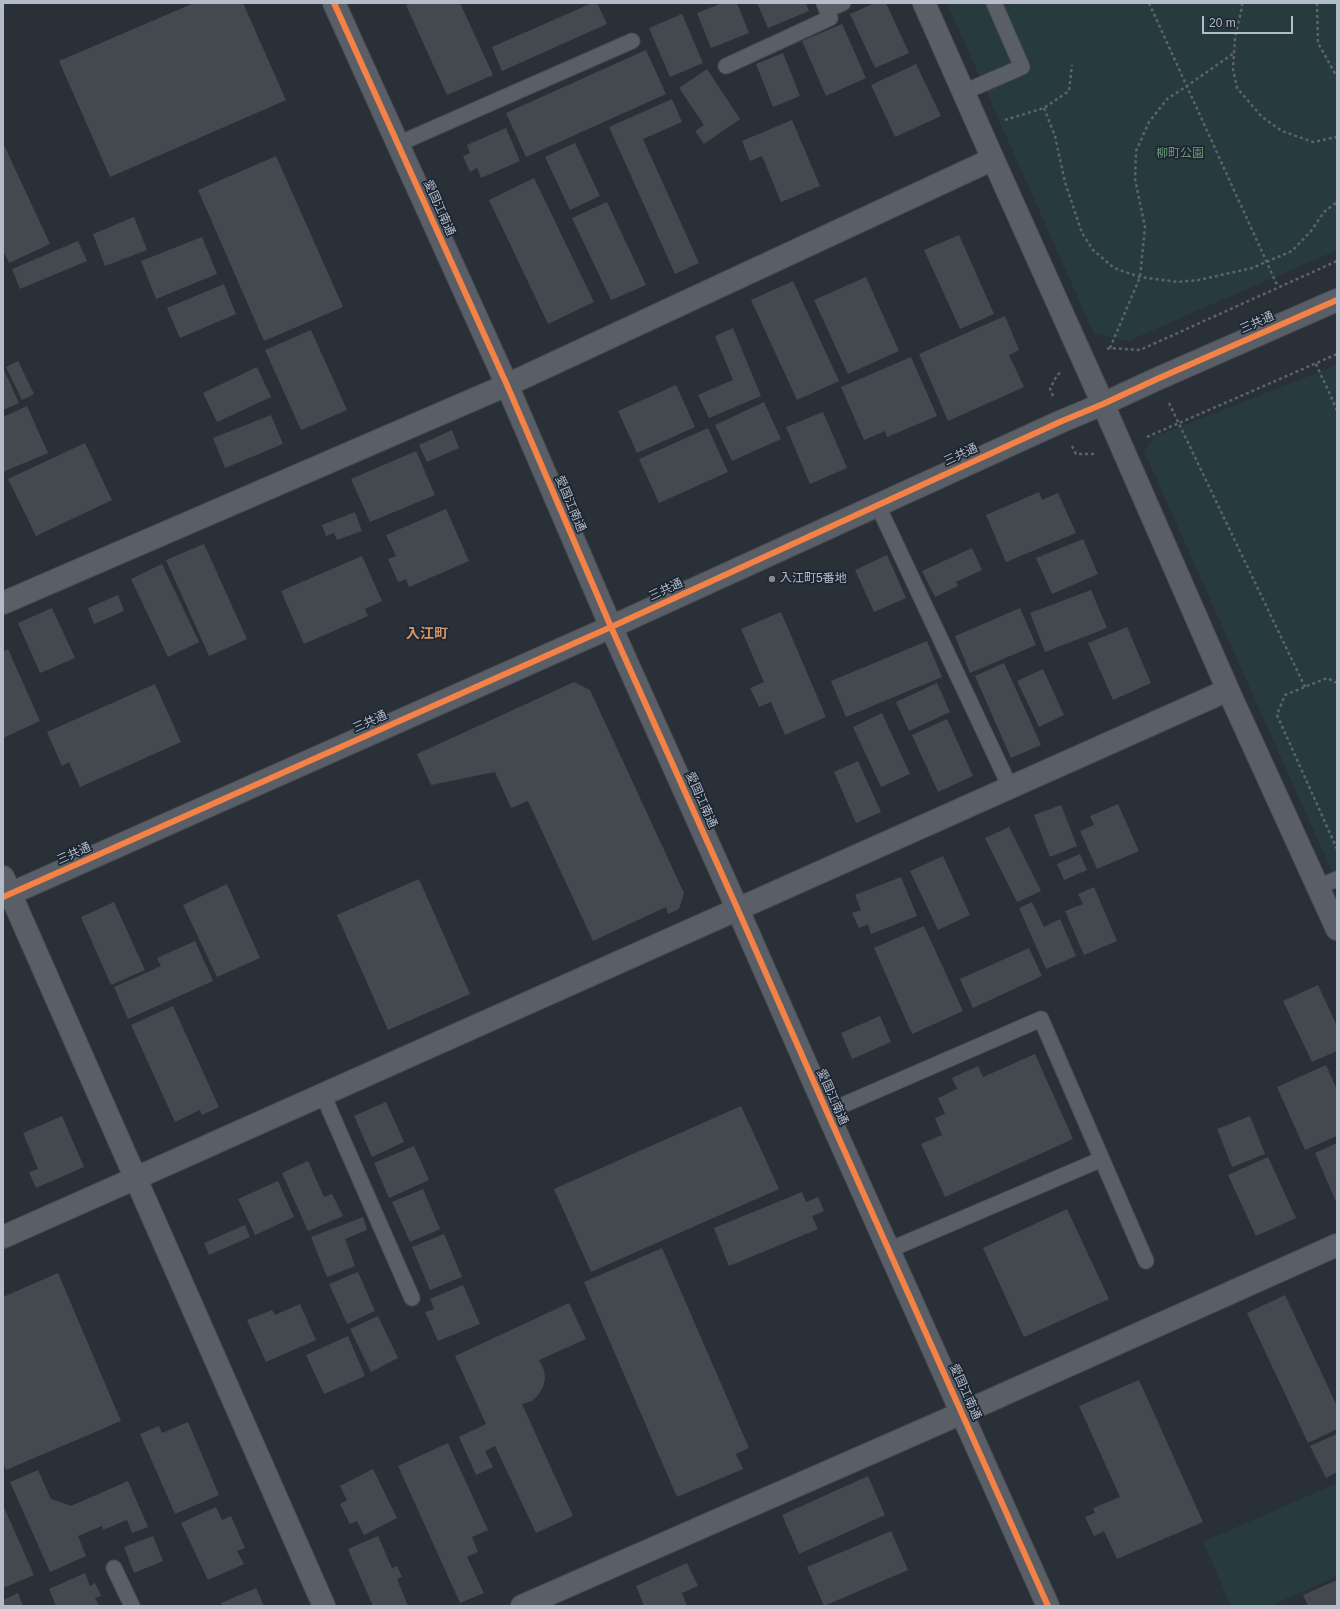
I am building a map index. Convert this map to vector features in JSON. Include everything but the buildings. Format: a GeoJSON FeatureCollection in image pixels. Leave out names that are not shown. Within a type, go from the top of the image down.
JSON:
{"type":"FeatureCollection","features":[{"type":"Feature","properties":{"kind":"street","name":"愛国江南通"},"geometry":{"type":"LineString","coordinates":[[334,3],[507,385],[611,627],[1048,1606]]}},
{"type":"Feature","properties":{"kind":"street"},"geometry":{"type":"LineString","coordinates":[[924,3],[1103,404],[1228,690],[1327,883],[1337,929]]}},
{"type":"Feature","properties":{"kind":"street"},"geometry":{"type":"LineString","coordinates":[[3,602],[507,385],[993,159]]}},
{"type":"Feature","properties":{"kind":"street","name":"三共通"},"geometry":{"type":"LineString","coordinates":[[6,889],[611,627],[1062,421],[1337,300]]}},
{"type":"Feature","properties":{"kind":"street"},"geometry":{"type":"LineString","coordinates":[[3,1236],[323,1095],[1228,690]]}},
{"type":"Feature","properties":{"kind":"street"},"geometry":{"type":"LineString","coordinates":[[6,889],[136,1178],[324,1606]]}},
{"type":"Feature","properties":{"kind":"street"},"geometry":{"type":"LineString","coordinates":[[522,1606],[1337,1246]]}},
{"type":"Feature","properties":{"kind":"lane"},"geometry":{"type":"LineString","coordinates":[[726,66],[830,18],[825,6],[843,3]]}},
{"type":"Feature","properties":{"kind":"lane"},"geometry":{"type":"LineString","coordinates":[[964,92],[1022,67],[994,3]]}},
{"type":"Feature","properties":{"kind":"lane"},"geometry":{"type":"LineString","coordinates":[[398,144],[632,41]]}},
{"type":"Feature","properties":{"kind":"lane"},"geometry":{"type":"LineString","coordinates":[[878,506],[1010,787]]}},
{"type":"Feature","properties":{"kind":"lane"},"geometry":{"type":"LineString","coordinates":[[827,1112],[1041,1019],[1146,1261]]}},
{"type":"Feature","properties":{"kind":"lane"},"geometry":{"type":"LineString","coordinates":[[323,1095],[412,1298]]}},
{"type":"Feature","properties":{"kind":"lane"},"geometry":{"type":"LineString","coordinates":[[889,1250],[1102,1159]]}},
{"type":"Feature","properties":{"kind":"lane"},"geometry":{"type":"LineString","coordinates":[[114,1568],[132,1606]]}},
{"type":"Feature","properties":{"kind":"path"},"geometry":{"type":"LineString","coordinates":[[1149,3],[1268,262],[1278,287]]}},
{"type":"Feature","properties":{"kind":"path"},"geometry":{"type":"LineString","coordinates":[[1242,3],[1235,38],[1233,69],[1237,88],[1262,117],[1282,131],[1312,142],[1337,137]]}},
{"type":"Feature","properties":{"kind":"path"},"geometry":{"type":"LineString","coordinates":[[1317,3],[1318,43],[1337,76]]}},
{"type":"Feature","properties":{"kind":"path"},"geometry":{"type":"LineString","coordinates":[[1110,348],[1140,277],[1145,227],[1135,179],[1136,151],[1149,122],[1167,99],[1234,53]]}},
{"type":"Feature","properties":{"kind":"path"},"geometry":{"type":"LineString","coordinates":[[980,128],[1044,108],[1069,91],[1072,65]]}},
{"type":"Feature","properties":{"kind":"path"},"geometry":{"type":"LineString","coordinates":[[1044,108],[1056,136],[1065,182],[1082,233],[1093,250],[1114,268],[1140,277],[1178,282],[1199,280],[1252,268],[1268,262],[1292,251],[1311,232],[1324,212],[1337,202]]}},
{"type":"Feature","properties":{"kind":"path"},"geometry":{"type":"LineString","coordinates":[[1084,363],[1110,348],[1140,350],[1337,261]]}},
{"type":"Feature","properties":{"kind":"path"},"geometry":{"type":"LineString","coordinates":[[1122,448],[1337,354]]}},
{"type":"Feature","properties":{"kind":"path"},"geometry":{"type":"LineString","coordinates":[[1316,364],[1337,410]]}},
{"type":"Feature","properties":{"kind":"path"},"geometry":{"type":"LineString","coordinates":[[1156,379],[1305,686]]}},
{"type":"Feature","properties":{"kind":"path"},"geometry":{"type":"LineString","coordinates":[[1337,683],[1328,678],[1285,695],[1277,716],[1337,849]]}},
{"type":"Feature","properties":{"kind":"green space","name":"柳町公園"},"geometry":{"type":"Polygon","coordinates":[[[947,3],[1337,3],[1337,250],[1128,341],[1094,334],[947,3]]]}},
{"type":"Feature","properties":{"kind":"green space"},"geometry":{"type":"Polygon","coordinates":[[[1337,365],[1337,883],[1144,451],[1154,437],[1337,365]]]}},
{"type":"Feature","properties":{"kind":"green space"},"geometry":{"type":"Polygon","coordinates":[[[1337,1483],[1337,1576],[1270,1606],[1231,1606],[1203,1542],[1337,1483]]]}},
{"type":"Feature","properties":{"kind":"cycle path"},"geometry":{"type":"LineString","coordinates":[[334,3],[507,385],[611,627],[1048,1606]]}},
{"type":"Feature","properties":{"kind":"cycle path"},"geometry":{"type":"LineString","coordinates":[[3,897],[611,627],[1062,421],[1337,300]]}},
{"type":"Feature","properties":{"kind":"place","name":"入江町5番地"},"geometry":{"type":"Point","coordinates":[772,579]}},
{"type":"Feature","properties":{"kind":"district","name":"入江町"},"geometry":{"type":"Point","coordinates":[427,634]}}]}
